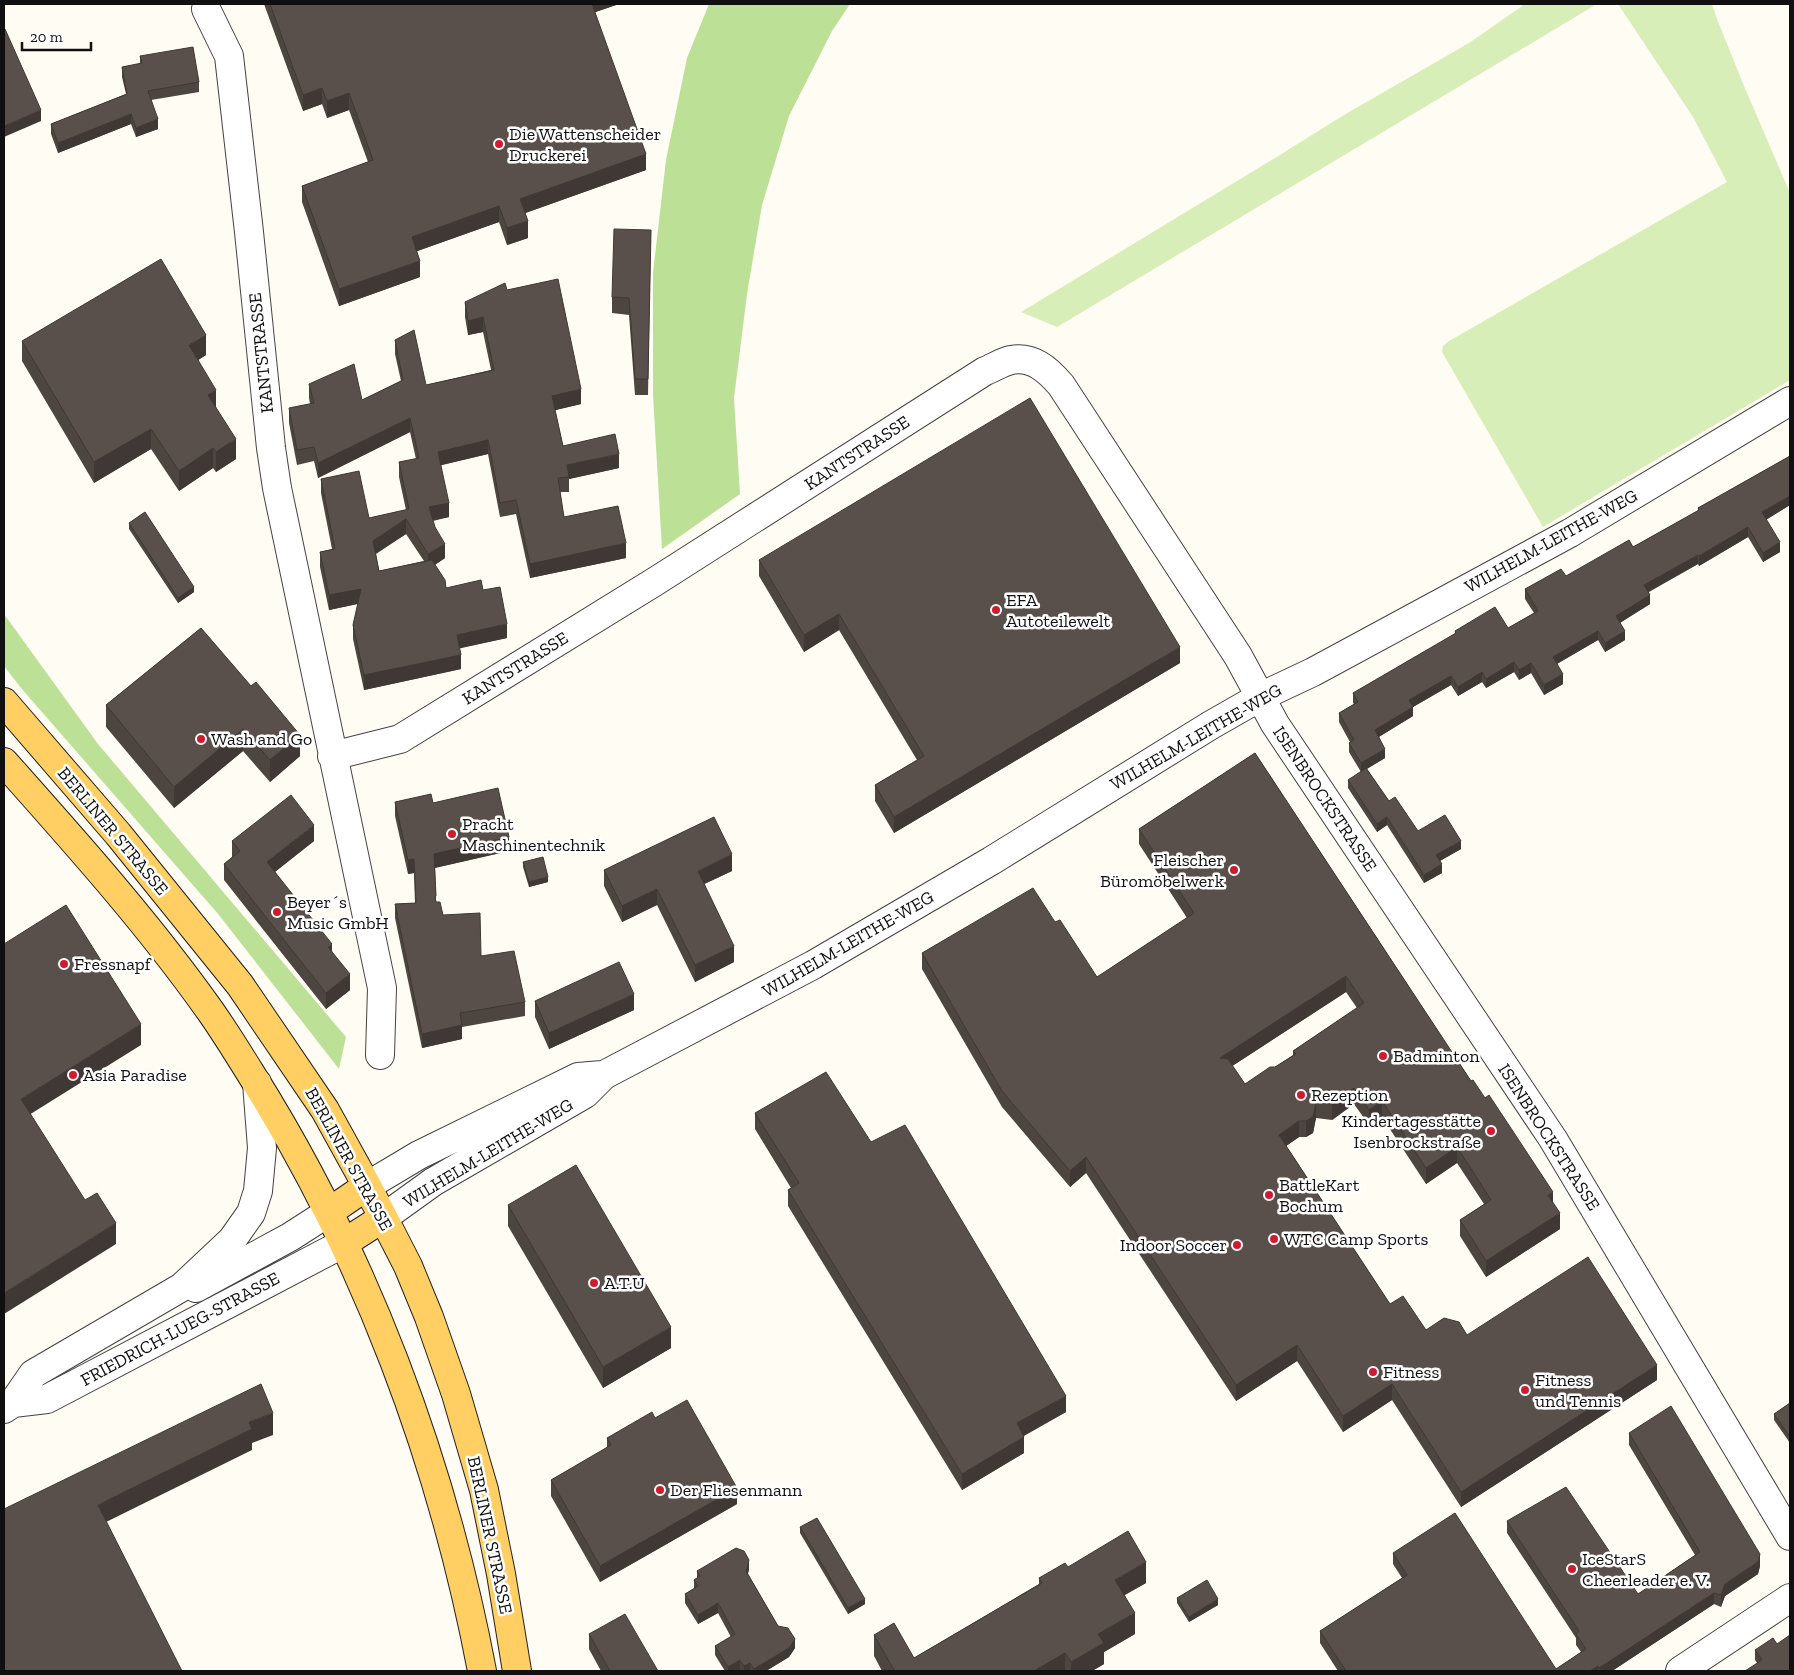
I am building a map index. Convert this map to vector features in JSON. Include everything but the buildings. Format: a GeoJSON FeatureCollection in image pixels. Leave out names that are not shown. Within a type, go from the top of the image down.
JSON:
{"type":"FeatureCollection","features":[{"type":"Feature","properties":{"kind":"main road","name":"BERLINER STRASSE"},"geometry":{"type":"LineString","coordinates":[[4,702],[118,834],[240,985],[325,1110],[367,1186],[408,1266],[429,1317],[456,1394],[481,1480],[501,1574],[517,1671]]}},
{"type":"Feature","properties":{"kind":"main road","name":"BERLINER STRASSE"},"geometry":{"type":"LineString","coordinates":[[4,762],[101,870],[166,949],[213,1014],[277,1116],[329,1212],[384,1335],[419,1430],[442,1501],[468,1603],[482,1671]]}},
{"type":"Feature","properties":{"kind":"main road","name":"WILHELM-LEITHE-WEG"},"geometry":{"type":"LineString","coordinates":[[329,1212],[367,1186]]}},
{"type":"Feature","properties":{"kind":"main road","name":"WILHELM-LEITHE-WEG"},"geometry":{"type":"LineString","coordinates":[[344,1243],[383,1218]]}},
{"type":"Feature","properties":{"kind":"street","name":"KANTSTRASSE"},"geometry":{"type":"LineString","coordinates":[[206,9],[228,56],[277,488],[382,988],[380,1055]]}},
{"type":"Feature","properties":{"kind":"street","name":"KANTSTRASSE"},"geometry":{"type":"LineString","coordinates":[[332,756],[400,739],[656,581],[985,371],[1010,360],[1032,360],[1049,371],[1061,385],[1238,656],[1260,697]]}},
{"type":"Feature","properties":{"kind":"street","name":"WILHELM-LEITHE-WEG"},"geometry":{"type":"LineString","coordinates":[[383,1218],[434,1182],[585,1094],[604,1075],[781,982],[882,926],[1211,725],[1260,697],[1313,672],[1570,533],[1790,402]]}},
{"type":"Feature","properties":{"kind":"street","name":"ISENBROCKSTRASSE"},"geometry":{"type":"LineString","coordinates":[[1260,697],[1275,724],[1553,1139],[1790,1536]]}},
{"type":"Feature","properties":{"kind":"street","name":"WILHELM-LEITHE-WEG"},"geometry":{"type":"LineString","coordinates":[[367,1186],[419,1155],[578,1077],[604,1075]]}},
{"type":"Feature","properties":{"kind":"street","name":"FRIEDRICH-LUEG-STRASSE"},"geometry":{"type":"LineString","coordinates":[[8,1406],[34,1374],[182,1286],[232,1240],[251,1213],[258,1192],[262,1148],[256,1083]]}},
{"type":"Feature","properties":{"kind":"street","name":"FRIEDRICH-LUEG-STRASSE"},"geometry":{"type":"LineString","coordinates":[[182,1286],[196,1288],[329,1212]]}},
{"type":"Feature","properties":{"kind":"street","name":"FRIEDRICH-LUEG-STRASSE"},"geometry":{"type":"LineString","coordinates":[[8,1406],[47,1398],[344,1243]]}},
{"type":"Feature","properties":{"kind":"street"},"geometry":{"type":"LineString","coordinates":[[1680,1671],[1790,1598]]}},
{"type":"Feature","properties":{"kind":"green space"},"geometry":{"type":"Polygon","coordinates":[[[709,4],[850,4],[832,31],[789,116],[762,205],[747,294],[734,398],[740,494],[662,549],[653,395],[653,273],[666,160],[687,58],[709,4]]]}},
{"type":"Feature","properties":{"kind":"green space"},"geometry":{"type":"Polygon","coordinates":[[[1525,4],[1597,4],[1057,327],[1021,312],[1344,115],[1469,43],[1525,4]]]}},
{"type":"Feature","properties":{"kind":"green space"},"geometry":{"type":"Polygon","coordinates":[[[1618,4],[1712,4],[1744,86],[1790,193],[1790,380],[1543,527],[1442,352],[1443,346],[1727,182],[1693,117],[1618,4]]]}},
{"type":"Feature","properties":{"kind":"green space"},"geometry":{"type":"Polygon","coordinates":[[[4,614],[98,744],[346,1037],[339,1069],[219,915],[21,688],[4,666],[4,614]]]}},
{"type":"Feature","properties":{"kind":"place","name":"Die Wattenscheider Druckerei"},"geometry":{"type":"Point","coordinates":[499,144]}},
{"type":"Feature","properties":{"kind":"place","name":"EFA Autoteilewelt"},"geometry":{"type":"Point","coordinates":[996,610]}},
{"type":"Feature","properties":{"kind":"place","name":"Wash and Go"},"geometry":{"type":"Point","coordinates":[201,739]}},
{"type":"Feature","properties":{"kind":"place","name":"Pracht Maschinentechnik"},"geometry":{"type":"Point","coordinates":[452,834]}},
{"type":"Feature","properties":{"kind":"place","name":"Fleischer Büromöbelwerk"},"geometry":{"type":"Point","coordinates":[1234,870]}},
{"type":"Feature","properties":{"kind":"place","name":"Beyer´s Music GmbH"},"geometry":{"type":"Point","coordinates":[277,912]}},
{"type":"Feature","properties":{"kind":"place","name":"Fressnapf"},"geometry":{"type":"Point","coordinates":[64,964]}},
{"type":"Feature","properties":{"kind":"place","name":"Badminton"},"geometry":{"type":"Point","coordinates":[1383,1056]}},
{"type":"Feature","properties":{"kind":"place","name":"Asia Paradise"},"geometry":{"type":"Point","coordinates":[73,1075]}},
{"type":"Feature","properties":{"kind":"place","name":"Rezeption"},"geometry":{"type":"Point","coordinates":[1301,1095]}},
{"type":"Feature","properties":{"kind":"place","name":"Kindertagesstätte Isenbrockstraße"},"geometry":{"type":"Point","coordinates":[1491,1131]}},
{"type":"Feature","properties":{"kind":"place","name":"BattleKart Bochum"},"geometry":{"type":"Point","coordinates":[1269,1195]}},
{"type":"Feature","properties":{"kind":"place","name":"WTC Camp Sports"},"geometry":{"type":"Point","coordinates":[1274,1239]}},
{"type":"Feature","properties":{"kind":"place","name":"Indoor Soccer"},"geometry":{"type":"Point","coordinates":[1237,1245]}},
{"type":"Feature","properties":{"kind":"place","name":"A.T.U"},"geometry":{"type":"Point","coordinates":[594,1283]}},
{"type":"Feature","properties":{"kind":"place","name":"Fitness"},"geometry":{"type":"Point","coordinates":[1373,1372]}},
{"type":"Feature","properties":{"kind":"place","name":"Fitness und Tennis"},"geometry":{"type":"Point","coordinates":[1525,1390]}},
{"type":"Feature","properties":{"kind":"place","name":"Der Fliesenmann"},"geometry":{"type":"Point","coordinates":[660,1490]}},
{"type":"Feature","properties":{"kind":"place","name":"IceStarS Cheerleader e. V."},"geometry":{"type":"Point","coordinates":[1572,1569]}}]}
